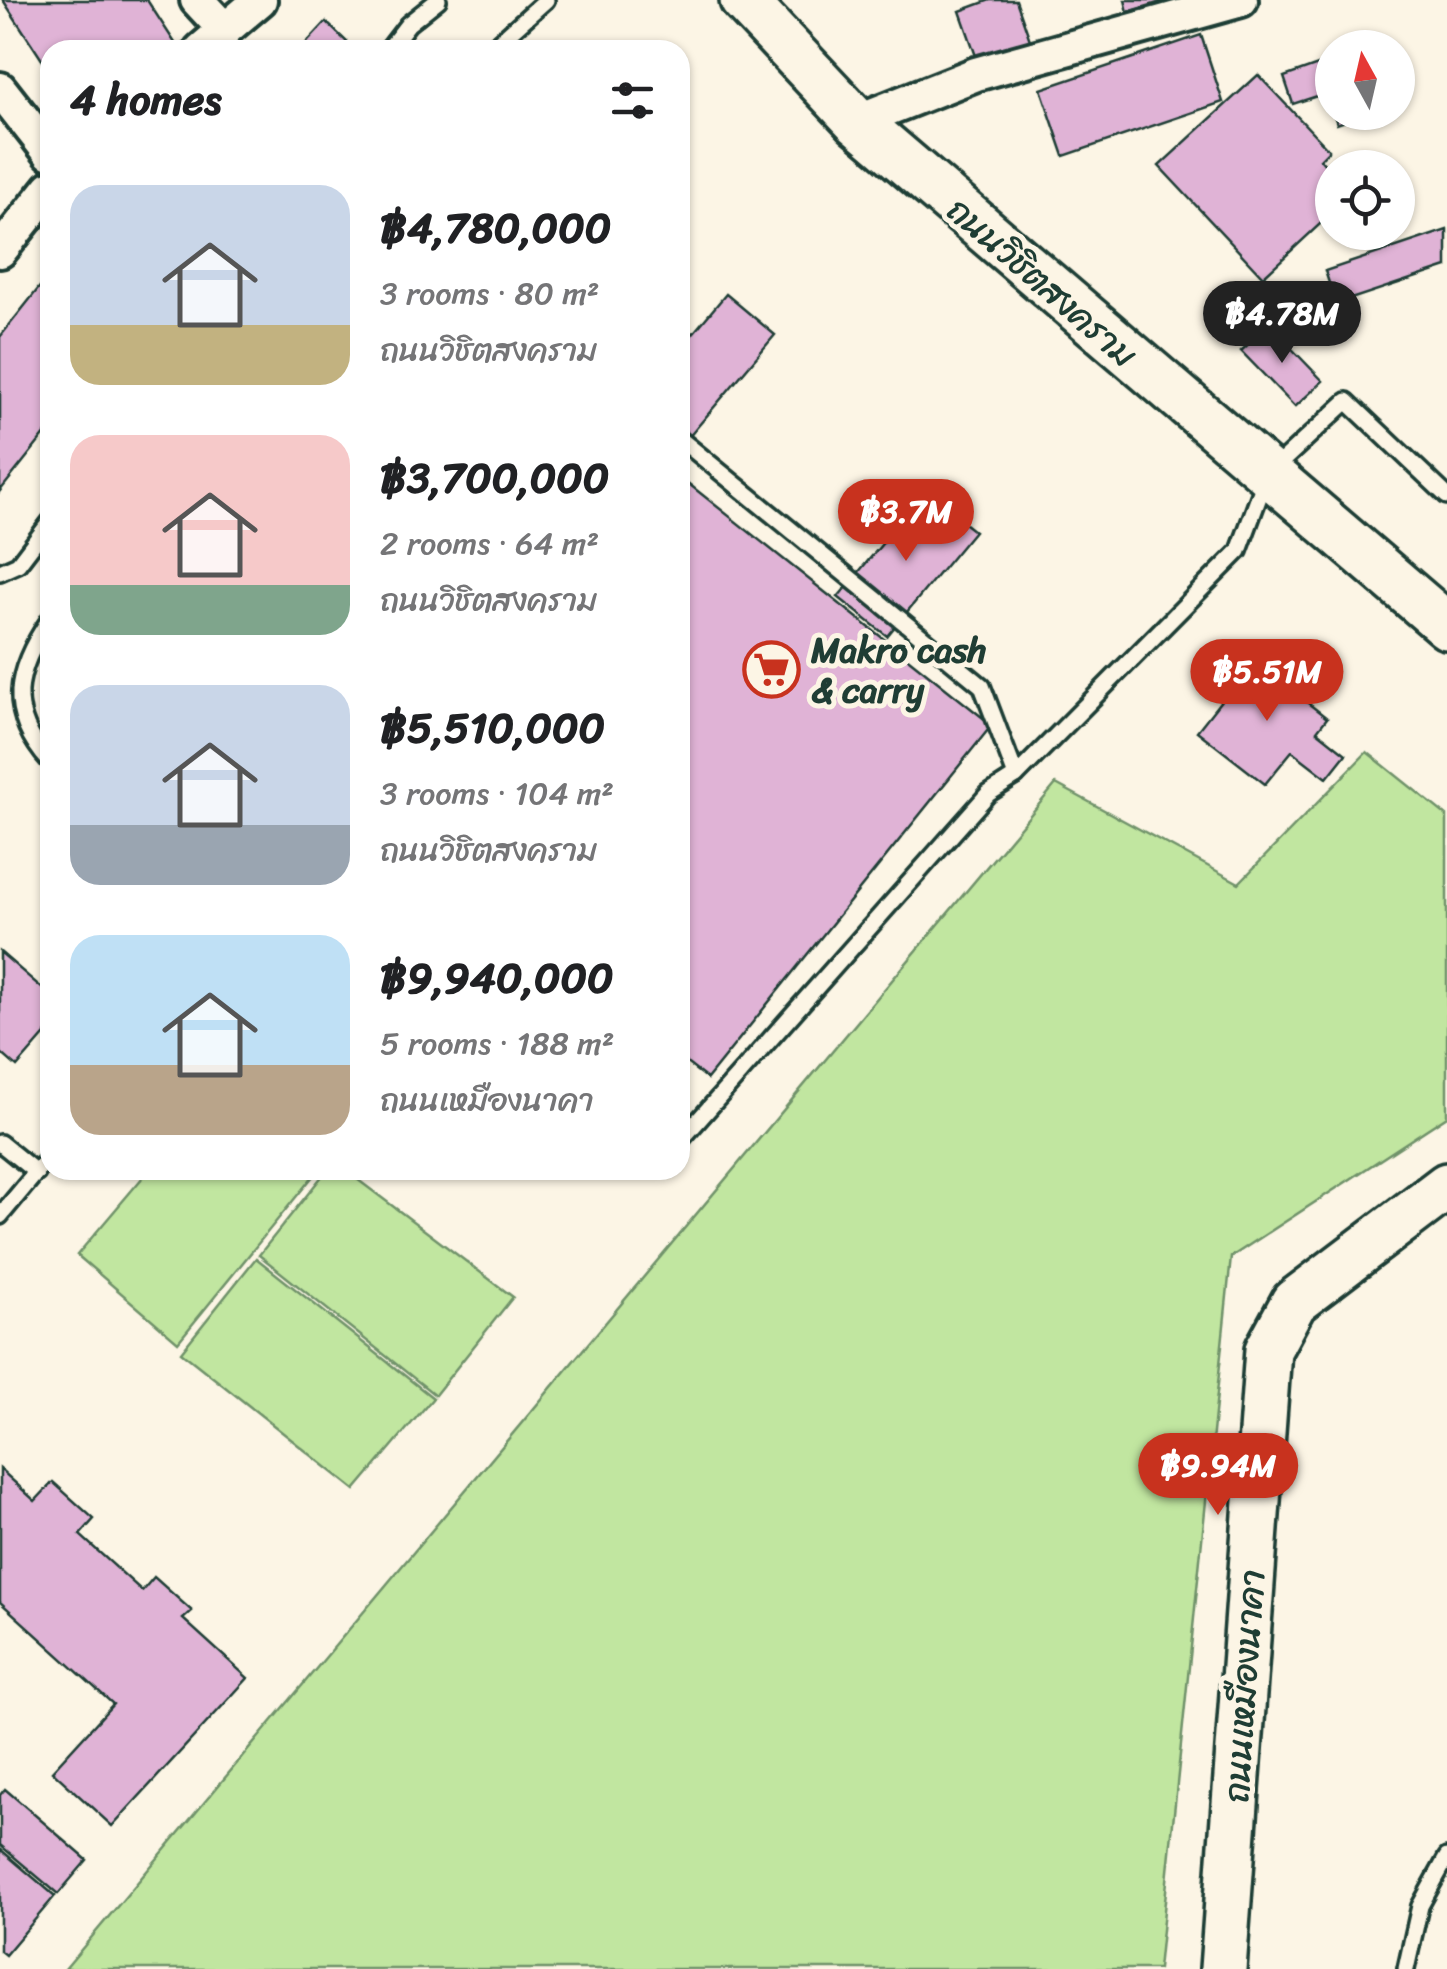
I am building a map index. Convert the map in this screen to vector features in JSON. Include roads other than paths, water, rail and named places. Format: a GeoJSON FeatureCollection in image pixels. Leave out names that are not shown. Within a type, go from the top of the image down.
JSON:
{"type":"FeatureCollection","features":[{"type":"Feature","properties":{"kind":"main road","name":"ถนนวิชิตสงคราม"},"geometry":{"type":"LineString","coordinates":[[743,0],[857,121],[1447,626]]}},
{"type":"Feature","properties":{"kind":"main road","name":"ถนนเหมืองนาคา"},"geometry":{"type":"LineString","coordinates":[[1223,1969],[1268,1350],[1294,1302],[1447,1186]]}},
{"type":"Feature","properties":{"kind":"street"},"geometry":{"type":"LineString","coordinates":[[197,0],[213,40],[260,0]]}},
{"type":"Feature","properties":{"kind":"street"},"geometry":{"type":"LineString","coordinates":[[857,121],[976,74],[1241,0]]}},
{"type":"Feature","properties":{"kind":"street"},"geometry":{"type":"LineString","coordinates":[[7,112],[40,143]]}},
{"type":"Feature","properties":{"kind":"street"},"geometry":{"type":"LineString","coordinates":[[0,251],[40,201]]}},
{"type":"Feature","properties":{"kind":"lane"},"geometry":{"type":"LineString","coordinates":[[396,40],[408,24],[438,0]]}},
{"type":"Feature","properties":{"kind":"lane"},"geometry":{"type":"LineString","coordinates":[[501,40],[546,0]]}},
{"type":"Feature","properties":{"kind":"lane"},"geometry":{"type":"LineString","coordinates":[[690,1130],[988,794],[1016,776],[1239,551],[1267,475],[1347,401],[1447,496]]}},
{"type":"Feature","properties":{"kind":"lane"},"geometry":{"type":"LineString","coordinates":[[690,447],[982,686],[1016,776]]}},
{"type":"Feature","properties":{"kind":"lane"},"geometry":{"type":"LineString","coordinates":[[0,572],[18,564],[40,535]]}},
{"type":"Feature","properties":{"kind":"lane"},"geometry":{"type":"LineString","coordinates":[[40,634],[20,680],[25,728],[40,748]]}},
{"type":"Feature","properties":{"kind":"lane"},"geometry":{"type":"LineString","coordinates":[[0,1143],[37,1173]]}},
{"type":"Feature","properties":{"kind":"lane"},"geometry":{"type":"LineString","coordinates":[[0,1216],[40,1169]]}},
{"type":"Feature","properties":{"kind":"lane"},"geometry":{"type":"LineString","coordinates":[[1406,1969],[1420,1906],[1447,1857]]}},
{"type":"Feature","properties":{"kind":"place","name":"Makro cash & carry"},"geometry":{"type":"Point","coordinates":[772,670]}}]}
